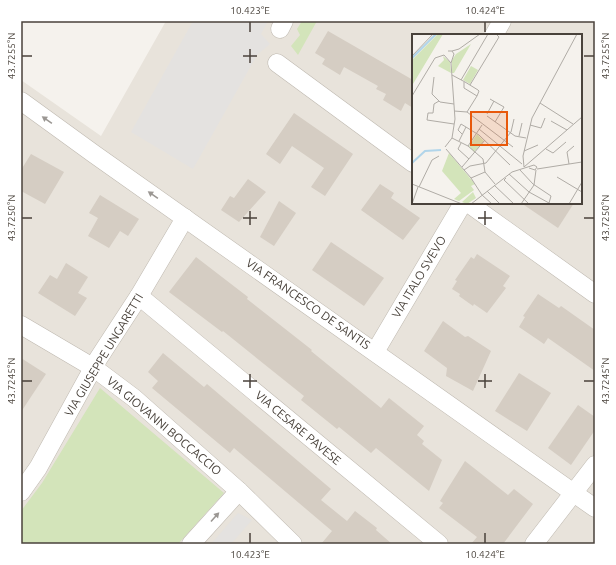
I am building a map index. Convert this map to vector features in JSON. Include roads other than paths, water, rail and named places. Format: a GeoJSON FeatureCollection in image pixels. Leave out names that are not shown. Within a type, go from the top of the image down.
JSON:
{"type":"FeatureCollection","features":[{"type":"Feature","properties":{"kind":"street"},"geometry":{"type":"LineString","coordinates":[[495,34],[502,21]]}},
{"type":"Feature","properties":{"kind":"street"},"geometry":{"type":"LineString","coordinates":[[277,63],[412,162]]}},
{"type":"Feature","properties":{"kind":"street","name":"VIA FRANCESCO DE SANTIS"},"geometry":{"type":"LineString","coordinates":[[21,101],[595,508]]}},
{"type":"Feature","properties":{"kind":"street","name":"VIA ITALO SVEVO"},"geometry":{"type":"LineString","coordinates":[[375,352],[461,204]]}},
{"type":"Feature","properties":{"kind":"street"},"geometry":{"type":"LineString","coordinates":[[469,204],[595,294]]}},
{"type":"Feature","properties":{"kind":"street","name":"VIA GIUSEPPE UNGARETTI"},"geometry":{"type":"LineString","coordinates":[[21,492],[38,468],[94,368],[185,218]]}},
{"type":"Feature","properties":{"kind":"street","name":"VIA CESARE PAVESE"},"geometry":{"type":"LineString","coordinates":[[138,296],[439,544]]}},
{"type":"Feature","properties":{"kind":"street","name":"VIA GIOVANNI BOCCACCIO"},"geometry":{"type":"LineString","coordinates":[[21,325],[94,368],[134,398],[239,491],[293,544]]}},
{"type":"Feature","properties":{"kind":"street"},"geometry":{"type":"LineString","coordinates":[[534,544],[595,465]]}},
{"type":"Feature","properties":{"kind":"street"},"geometry":{"type":"LineString","coordinates":[[191,544],[239,491]]}}]}
